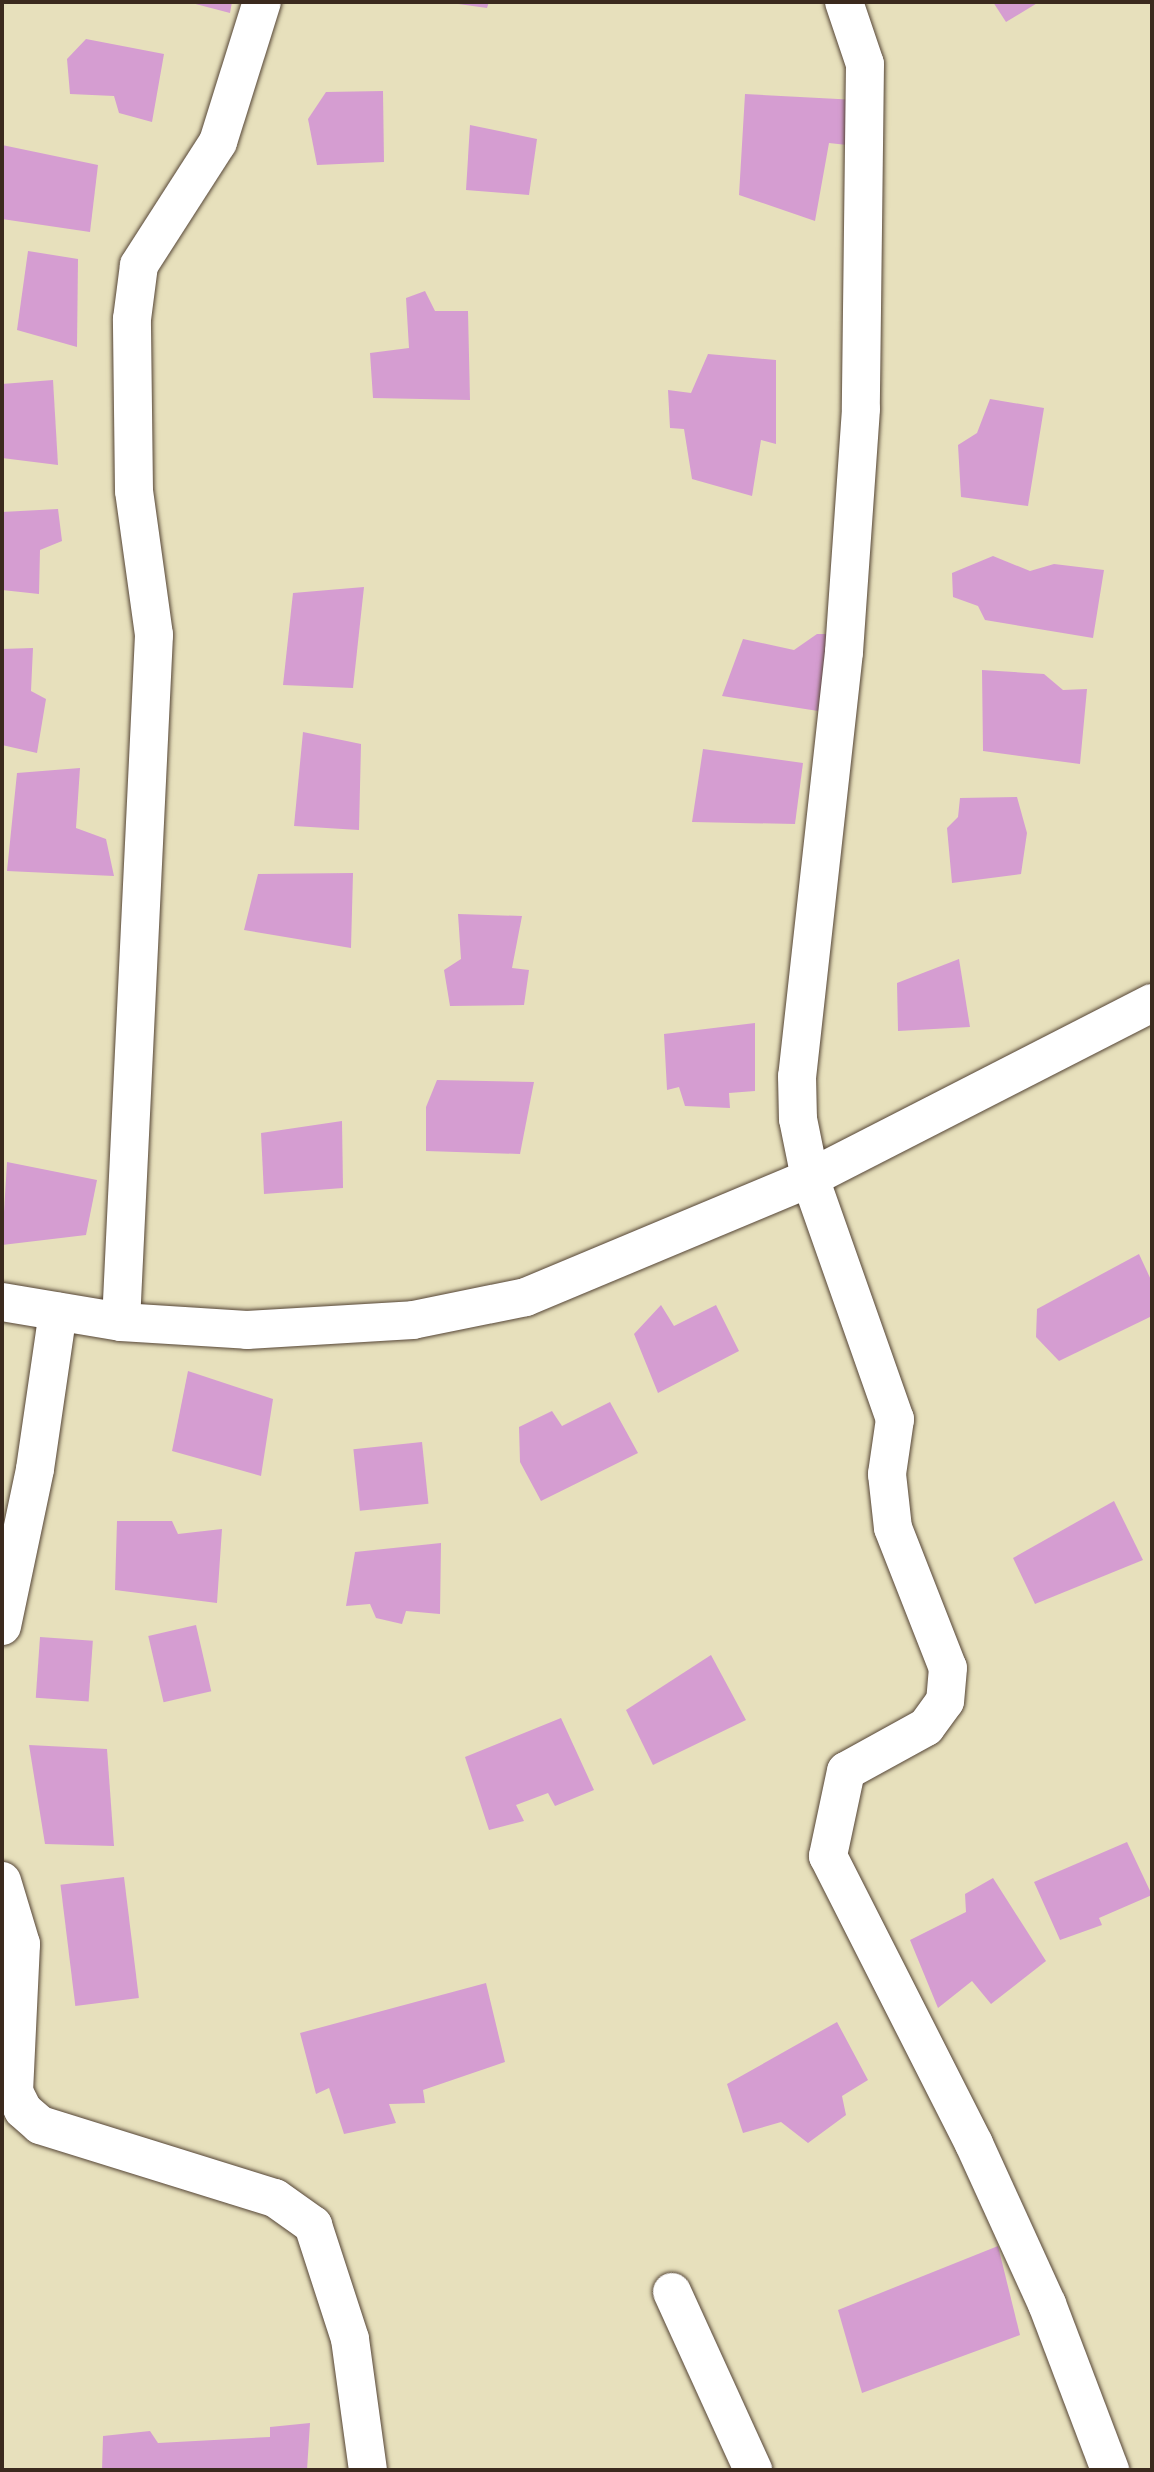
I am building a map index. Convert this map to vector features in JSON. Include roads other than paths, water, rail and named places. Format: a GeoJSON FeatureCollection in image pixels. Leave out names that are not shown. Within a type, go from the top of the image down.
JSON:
{"type":"FeatureCollection","features":[{"type":"Feature","properties":{"kind":"street"},"geometry":{"type":"LineString","coordinates":[[121,1322],[154,635],[134,491],[132,319],[139,265],[218,142],[262,2]]}},
{"type":"Feature","properties":{"kind":"street"},"geometry":{"type":"LineString","coordinates":[[844,2],[865,64],[861,409],[844,652],[797,1076],[810,1178],[885,1383],[895,1419],[887,1474],[893,1528],[948,1668],[945,1701],[926,1727],[846,1771],[828,1856],[974,2144],[1047,2304],[1110,2470]]}},
{"type":"Feature","properties":{"kind":"street"},"geometry":{"type":"LineString","coordinates":[[2,1302],[121,1322],[325,1329],[526,1297],[810,1178],[1152,1003]]}},
{"type":"Feature","properties":{"kind":"street"},"geometry":{"type":"LineString","coordinates":[[2,1626],[35,1469],[58,1312]]}},
{"type":"Feature","properties":{"kind":"street"},"geometry":{"type":"LineString","coordinates":[[2,1881],[21,1944],[14,2092],[23,2110],[40,2125],[275,2198],[313,2225],[350,2339],[368,2470]]}},
{"type":"Feature","properties":{"kind":"street"},"geometry":{"type":"LineString","coordinates":[[672,2292],[753,2470]]}}]}
